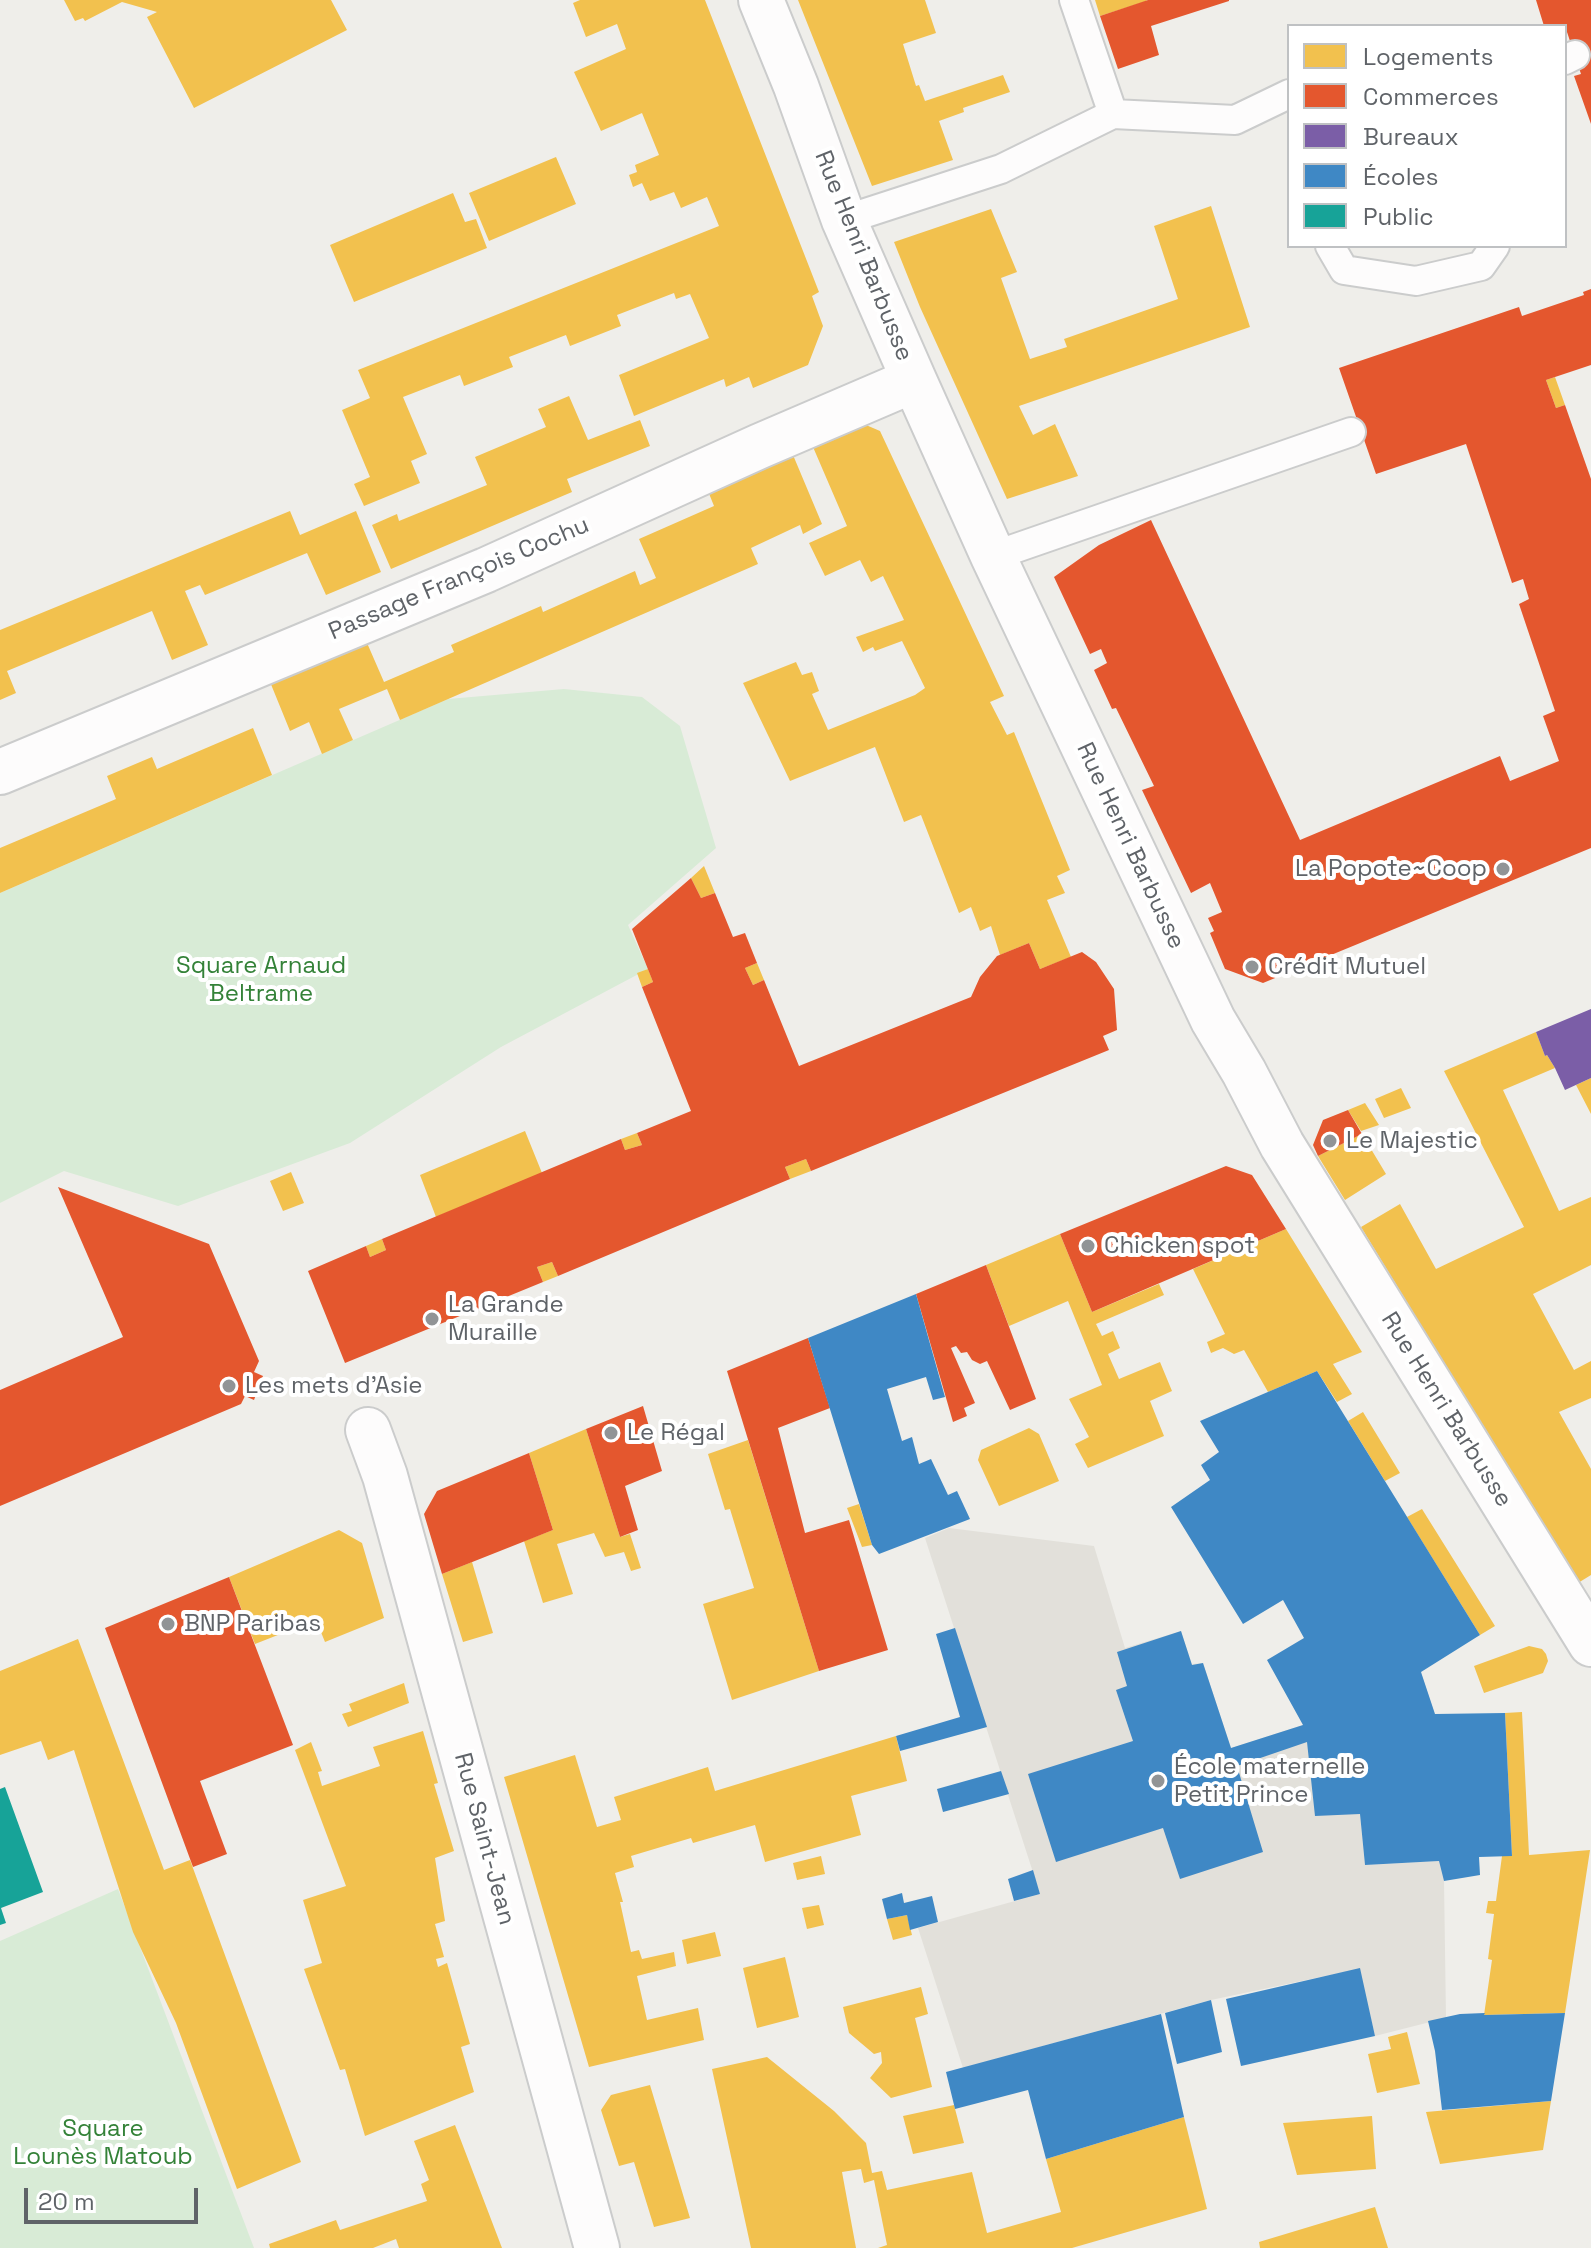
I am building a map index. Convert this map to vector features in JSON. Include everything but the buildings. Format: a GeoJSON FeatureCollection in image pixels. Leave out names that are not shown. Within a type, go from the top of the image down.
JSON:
{"type":"FeatureCollection","features":[{"type":"Feature","properties":{"kind":"street","name":"Rue Henri Barbusse"},"geometry":{"type":"LineString","coordinates":[[761,0],[844,220],[914,380],[993,556],[1213,1020],[1282,1145],[1591,1644]]}},
{"type":"Feature","properties":{"kind":"street","name":"Passage François Cochu"},"geometry":{"type":"LineString","coordinates":[[0,772],[486,570],[914,380]]}},
{"type":"Feature","properties":{"kind":"street","name":"Rue Saint-Jean"},"geometry":{"type":"LineString","coordinates":[[368,1430],[385,1476],[597,2248]]}},
{"type":"Feature","properties":{"kind":"lane"},"geometry":{"type":"LineString","coordinates":[[1074,0],[1113,114]]}},
{"type":"Feature","properties":{"kind":"lane"},"geometry":{"type":"LineString","coordinates":[[844,220],[1001,169],[1113,114],[1235,120],[1287,95]]}},
{"type":"Feature","properties":{"kind":"lane"},"geometry":{"type":"LineString","coordinates":[[1331,248],[1344,270],[1416,281],[1481,266],[1494,248]]}},
{"type":"Feature","properties":{"kind":"lane"},"geometry":{"type":"LineString","coordinates":[[993,556],[1351,432]]}},
{"type":"Feature","properties":{"kind":"shaded area","name":"École maternelle Petit Prince"},"geometry":{"type":"Polygon","coordinates":[[[949,1528],[1094,1546],[1125,1648],[1181,1631],[1192,1664],[1203,1663],[1231,1748],[1303,1725],[1360,1814],[1365,1865],[1439,1861],[1444,1881],[1446,2018],[1375,2036],[1359,1969],[1211,2000],[963,2068],[918,1928],[1040,1894],[925,1538],[949,1528]]]}},
{"type":"Feature","properties":{"kind":"green space","name":"Square Arnaud Beltrame"},"geometry":{"type":"Polygon","coordinates":[[[564,689],[642,697],[680,726],[716,848],[628,925],[648,969],[501,1047],[350,1143],[178,1206],[64,1171],[0,1203],[0,893],[448,699],[564,689]]]}},
{"type":"Feature","properties":{"kind":"green space","name":"Square Lounès Matoub"},"geometry":{"type":"Polygon","coordinates":[[[118,1889],[254,2248],[0,2248],[0,1941],[118,1889]]]}},
{"type":"Feature","properties":{"kind":"place","name":"La Popote~Coop"},"geometry":{"type":"Point","coordinates":[1503,869]}},
{"type":"Feature","properties":{"kind":"place","name":"Crédit Mutuel"},"geometry":{"type":"Point","coordinates":[1252,967]}},
{"type":"Feature","properties":{"kind":"place","name":"Le Majestic"},"geometry":{"type":"Point","coordinates":[1330,1141]}},
{"type":"Feature","properties":{"kind":"place","name":"Chicken spot"},"geometry":{"type":"Point","coordinates":[1088,1246]}},
{"type":"Feature","properties":{"kind":"place","name":"La Grande Muraille"},"geometry":{"type":"Point","coordinates":[432,1319]}},
{"type":"Feature","properties":{"kind":"place","name":"Les mets d'Asie"},"geometry":{"type":"Point","coordinates":[229,1386]}},
{"type":"Feature","properties":{"kind":"place","name":"Le Régal"},"geometry":{"type":"Point","coordinates":[611,1433]}},
{"type":"Feature","properties":{"kind":"place","name":"BNP Paribas"},"geometry":{"type":"Point","coordinates":[168,1624]}},
{"type":"Feature","properties":{"kind":"place","name":"École maternelle Petit Prince"},"geometry":{"type":"Point","coordinates":[1158,1781]}}]}
